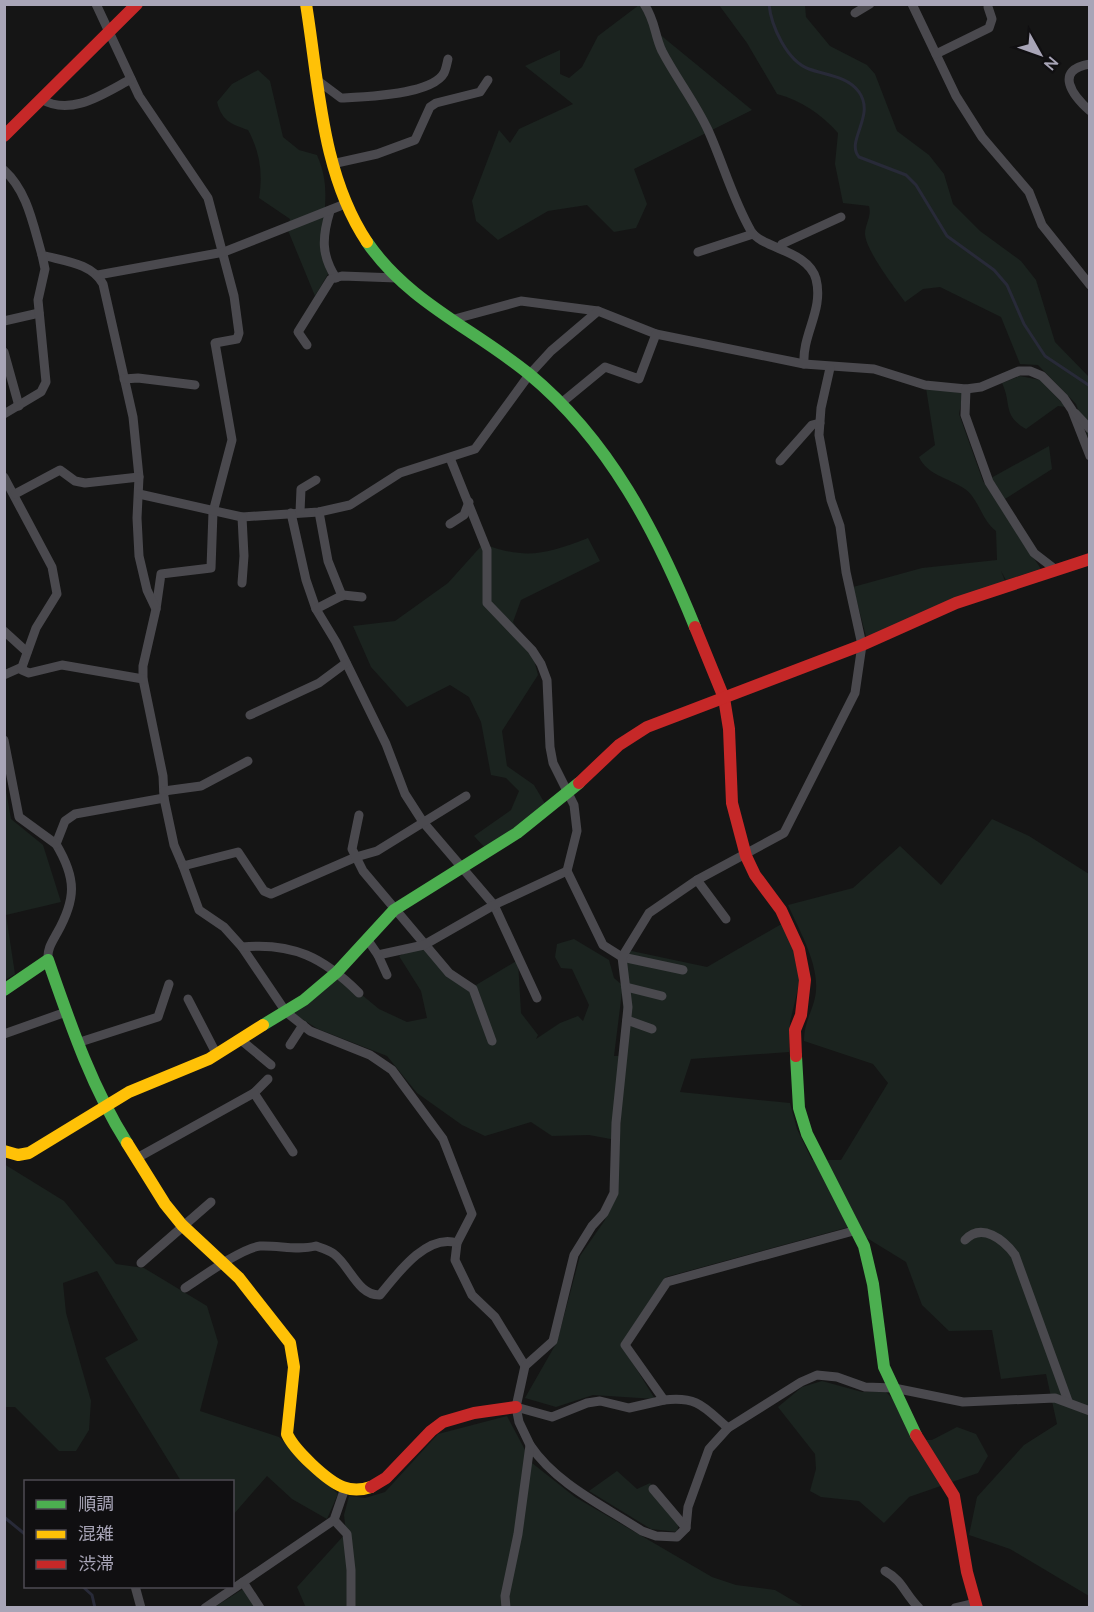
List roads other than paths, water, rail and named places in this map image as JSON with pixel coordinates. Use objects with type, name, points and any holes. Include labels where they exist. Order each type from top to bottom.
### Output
[{"type":"street","points":[[96,4],[130,79],[208,198],[224,252],[234,296],[239,333],[237,339],[215,343],[232,440],[213,512],[211,568],[160,574],[156,609],[143,666],[143,679],[174,845],[199,910],[224,927],[242,946],[286,1012],[309,1031],[370,1055],[392,1070],[419,1104],[448,1150],[472,1214],[457,1243],[455,1260],[472,1295],[495,1317],[525,1366]]},
{"type":"street","points":[[4,136],[137,4]]},
{"type":"street","points":[[306,4],[332,164],[345,204],[359,231],[397,278],[451,320],[529,375],[560,404],[600,452],[649,524],[724,698],[729,729],[732,803],[746,856],[755,875],[781,910],[799,949],[805,980],[801,1015],[795,1030],[799,1108],[807,1134],[864,1246],[873,1284],[884,1367],[912,1428],[954,1496],[967,1572],[977,1605],[955,1608]]},
{"type":"street","points":[[644,4],[654,19],[664,54],[697,108],[753,234],[794,255],[811,269],[816,278],[819,303],[806,342],[804,364]]},
{"type":"street","points":[[855,14],[870,4]]},
{"type":"street","points":[[912,4],[956,96],[982,137],[1029,192],[1042,225],[1089,285]]},
{"type":"street","points":[[936,54],[989,28],[992,19],[988,8]]},
{"type":"street","points":[[317,80],[340,98],[383,95],[422,87],[434,82],[443,74],[448,59]]},
{"type":"street","points":[[1089,64],[1079,66],[1071,73],[1069,82],[1074,97],[1089,111]]},
{"type":"street","points":[[41,99],[52,106],[73,106],[130,79]]},
{"type":"street","points":[[332,164],[377,154],[415,141],[430,107],[436,103],[480,92],[488,80]]},
{"type":"street","points":[[4,170],[16,182],[26,200],[45,269],[38,300],[46,382],[41,392],[4,414]]},
{"type":"street","points":[[98,274],[224,252],[345,204]]},
{"type":"street","points":[[330,211],[324,230],[323,252],[336,278]]},
{"type":"street","points":[[780,248],[782,244],[841,217]]},
{"type":"street","points":[[698,252],[753,234]]},
{"type":"street","points":[[42,255],[86,267],[98,274],[103,284],[133,417],[139,477],[137,518],[139,556],[147,590],[156,609]]},
{"type":"street","points":[[307,345],[298,332],[331,279],[397,278]]},
{"type":"street","points":[[451,320],[521,301],[598,311],[656,334],[804,364],[831,368],[874,369],[925,385],[966,389],[981,387],[1019,371],[1030,371],[1042,376],[1058,390],[1089,429]]},
{"type":"street","points":[[139,494],[242,517],[318,512],[350,505],[400,473],[475,449],[529,375],[551,351],[598,311]]},
{"type":"street","points":[[4,321],[39,313]]},
{"type":"street","points":[[560,404],[605,367],[639,379],[656,334]]},
{"type":"street","points":[[4,352],[19,406]]},
{"type":"street","points":[[831,368],[820,423],[824,463],[840,526],[846,572],[862,645],[855,693],[784,833],[746,856],[697,880],[650,913],[622,957],[627,1020],[616,1123],[614,1193],[604,1213],[592,1226],[574,1255],[553,1341],[525,1366],[516,1407],[519,1422],[530,1445],[545,1465],[564,1480],[642,1531],[656,1536],[677,1537],[686,1528],[688,1507],[708,1449],[728,1428],[801,1382],[817,1375],[837,1377],[865,1387],[894,1388],[963,1402],[1030,1398],[1068,1401],[1089,1411]]},
{"type":"street","points":[[124,379],[138,378],[195,385]]},
{"type":"street","points":[[966,389],[965,415],[989,482],[1034,553],[1056,570]]},
{"type":"street","points":[[1072,410],[1089,456]]},
{"type":"street","points":[[780,461],[812,425],[820,423]]},
{"type":"street","points":[[450,458],[487,550],[487,603],[542,664],[547,680],[550,747],[553,763],[574,806],[577,831],[567,871],[603,945],[622,957],[683,970]]},
{"type":"street","points":[[15,495],[60,471],[75,481],[85,483],[139,477]]},
{"type":"street","points":[[4,477],[52,567],[57,594],[36,628],[22,667],[4,675]]},
{"type":"street","points":[[316,480],[301,489],[295,513],[306,580],[316,609],[386,744],[405,794],[423,822],[494,905],[537,998]]},
{"type":"street","points":[[450,524],[464,515],[469,502]]},
{"type":"street","points":[[318,512],[328,561],[342,596]]},
{"type":"street","points":[[242,517],[244,556],[242,583]]},
{"type":"street","points":[[4,1151],[18,1155],[29,1153],[139,1088],[217,1055],[286,1012],[318,990],[394,910],[464,868],[517,832],[569,792],[633,736],[666,719],[862,645],[956,603],[1089,560]]},
{"type":"street","points":[[316,609],[342,596],[362,597]]},
{"type":"street","points":[[4,632],[27,652]]},
{"type":"street","points":[[250,715],[319,683],[346,663]]},
{"type":"street","points":[[22,667],[22,670],[29,673],[62,665],[143,679]]},
{"type":"street","points":[[4,740],[19,816],[56,844],[71,882],[73,895],[70,911],[47,951],[48,960],[77,1043],[105,1108],[165,1204],[182,1225],[254,1294],[290,1343],[294,1373],[286,1426],[290,1441],[336,1484],[359,1491],[385,1481],[437,1426],[476,1414],[516,1407],[552,1417],[587,1403],[600,1401],[629,1408],[681,1398],[696,1400],[728,1428]]},
{"type":"street","points":[[56,844],[65,821],[75,814],[201,786],[248,761]]},
{"type":"street","points":[[183,866],[238,852],[264,891],[271,894],[356,857],[385,847],[466,796]]},
{"type":"street","points":[[359,815],[352,849],[363,871],[449,973],[473,989],[492,1041]]},
{"type":"street","points":[[378,955],[424,945],[494,905],[567,871]]},
{"type":"street","points":[[697,880],[726,919]]},
{"type":"street","points":[[367,939],[378,955],[387,975]]},
{"type":"street","points":[[242,946],[286,947],[320,961],[337,972],[359,993]]},
{"type":"street","points":[[4,990],[48,960]]},
{"type":"street","points":[[77,1043],[158,1017],[169,984]]},
{"type":"street","points":[[626,987],[662,996]]},
{"type":"street","points":[[188,999],[217,1055]]},
{"type":"street","points":[[4,1034],[66,1012]]},
{"type":"street","points":[[627,1020],[652,1029]]},
{"type":"street","points":[[290,1045],[303,1025]]},
{"type":"street","points":[[241,1040],[271,1065]]},
{"type":"street","points":[[137,1158],[254,1093],[268,1078]]},
{"type":"street","points":[[254,1093],[293,1152]]},
{"type":"street","points":[[141,1263],[211,1202]]},
{"type":"street","points":[[664,1400],[625,1345],[667,1282],[857,1230]]},
{"type":"street","points":[[965,1240],[978,1234],[993,1235],[1005,1242],[1015,1255],[1068,1401]]},
{"type":"street","points":[[185,1288],[224,1263],[258,1246],[306,1249],[316,1246],[338,1258],[364,1290],[372,1295],[380,1295],[406,1263],[439,1241],[457,1243]]},
{"type":"street","points":[[506,1608],[505,1596],[518,1534],[530,1445]]},
{"type":"street","points":[[234,1587],[334,1520],[345,1488]]},
{"type":"street","points":[[653,1489],[686,1528]]},
{"type":"street","points":[[334,1520],[347,1534],[351,1570],[351,1608]]},
{"type":"street","points":[[885,1571],[899,1579],[907,1596],[919,1608]]},
{"type":"street","points":[[243,1581],[260,1608]]},
{"type":"street","points":[[135,1588],[141,1608]]},
{"type":"street","points":[[205,1608],[233,1588]]},
{"type":"waterway","points":[[769,4],[777,32],[794,59],[809,69],[849,82],[859,92],[864,110],[855,143],[859,157],[906,175],[916,185],[947,236],[994,270],[1007,285],[1024,324],[1045,356],[1090,386]]},
{"type":"waterway","points":[[4,1517],[24,1533]]},
{"type":"waterway","points":[[84,1588],[92,1595],[95,1608]]}]
